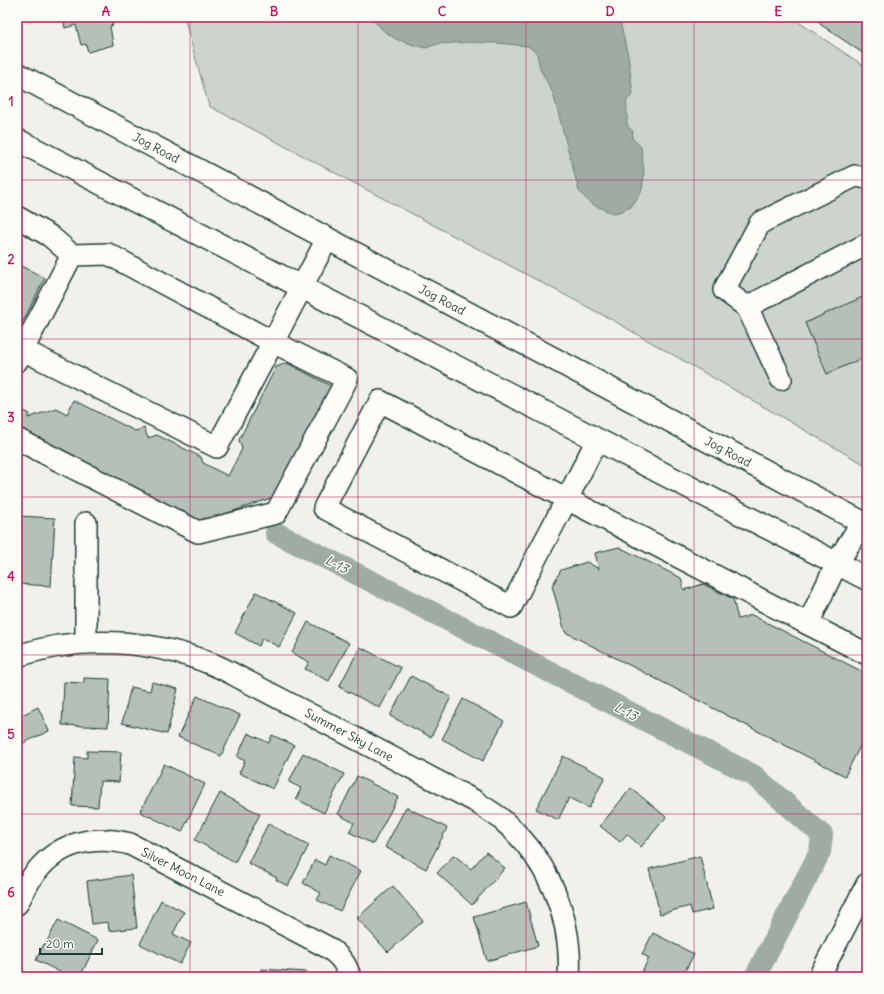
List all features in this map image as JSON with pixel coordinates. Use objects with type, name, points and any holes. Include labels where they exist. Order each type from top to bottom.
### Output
[{"type":"main road","name":"Jog Road","points":[[17,74],[327,239],[865,520]]},
{"type":"main road","points":[[17,140],[867,579]]},
{"type":"main road","points":[[836,563],[865,520]]},
{"type":"street","points":[[781,379],[746,308],[724,290],[760,223],[855,176],[867,178]]},
{"type":"street","points":[[17,217],[50,236],[72,255],[108,254],[273,342],[348,379],[276,513],[198,532],[17,439]]},
{"type":"street","points":[[72,255],[19,355],[217,447],[327,239]]},
{"type":"street","points":[[746,308],[867,244]]},
{"type":"street","points":[[597,440],[567,499],[511,607],[324,508],[380,401],[567,499],[867,654]]},
{"type":"street","points":[[86,523],[86,643]]},
{"type":"street","points":[[808,624],[836,563]]},
{"type":"street","name":"Summer Sky Lane","points":[[17,656],[34,650],[62,645],[107,642],[143,645],[178,652],[213,664],[475,801],[500,818],[521,838],[547,875],[559,903],[567,932],[570,962],[569,977]]},
{"type":"street","name":"Silver Moon Lane","points":[[17,904],[35,873],[57,852],[85,841],[100,839],[130,844],[327,947],[340,956],[348,969],[350,977]]},
{"type":"street","points":[[819,977],[867,884]]},
{"type":"shaded area","points":[[184,17],[791,17],[867,68],[867,466],[614,321],[209,106]]},
{"type":"shaded area","points":[[370,17],[619,17],[628,55],[633,95],[627,102],[627,123],[628,127],[633,131],[632,138],[641,147],[644,173],[642,190],[637,199],[631,207],[612,213],[590,203],[579,191],[553,93],[540,69],[537,53],[528,46],[470,42],[437,44],[426,48],[396,39],[384,31]]},
{"type":"building","points":[[71,17],[111,17],[113,25],[110,26],[113,45],[88,52],[86,44],[81,45],[76,25],[65,28],[64,23],[72,21]]},
{"type":"building","points":[[812,17],[867,17],[867,56],[820,24],[822,21],[821,20],[819,22]]},
{"type":"building","points":[[17,264],[45,278],[17,333]]},
{"type":"building","points":[[867,295],[867,356],[827,374],[805,323]]},
{"type":"building","points":[[287,363],[331,386],[274,497],[202,522],[17,429],[18,408],[30,414],[28,418],[56,408],[67,414],[74,400],[135,431],[144,428],[148,438],[157,435],[201,457],[203,463],[228,476],[242,449],[239,440],[276,367]]},
{"type":"building","points":[[18,516],[55,518],[51,586],[17,584]]},
{"type":"building","points":[[619,547],[681,578],[684,590],[703,584],[733,599],[738,619],[752,615],[867,674],[867,732],[845,776],[565,632],[552,586],[561,570],[587,562],[599,569],[595,553]]},
{"type":"building","points":[[256,592],[297,613],[279,647],[262,638],[259,646],[235,633]]},
{"type":"building","points":[[308,622],[349,643],[329,681],[305,669],[309,662],[292,653]]},
{"type":"building","points":[[360,647],[401,668],[380,708],[339,687]]},
{"type":"building","points":[[411,676],[451,697],[431,737],[390,716]]},
{"type":"building","points":[[84,678],[110,679],[108,727],[62,725],[64,682],[84,683]]},
{"type":"building","points":[[152,682],[178,689],[167,734],[122,723],[131,687],[150,691]]},
{"type":"building","points":[[197,696],[240,715],[221,756],[178,737]]},
{"type":"building","points":[[463,699],[504,721],[483,761],[442,739]]},
{"type":"building","points":[[38,707],[49,731],[17,746],[17,710],[20,716]]},
{"type":"building","points":[[248,733],[269,743],[272,735],[294,745],[273,789],[239,773],[245,761],[237,757]]},
{"type":"building","points":[[87,751],[121,752],[119,782],[100,781],[98,807],[72,806],[75,757],[87,758]]},
{"type":"building","points":[[303,753],[344,774],[324,813],[296,799],[301,788],[289,782]]},
{"type":"building","points":[[563,756],[605,777],[589,808],[569,798],[558,820],[536,809]]},
{"type":"building","points":[[164,764],[205,784],[182,832],[140,812]]},
{"type":"building","points":[[357,776],[398,797],[373,844],[349,832],[354,823],[338,814]]},
{"type":"building","points":[[631,788],[666,817],[641,847],[627,834],[620,842],[600,826]]},
{"type":"building","points":[[220,793],[260,814],[235,862],[195,840]]},
{"type":"building","points":[[406,807],[447,828],[426,869],[385,847]]},
{"type":"building","points":[[268,824],[309,845],[288,886],[276,880],[277,878],[248,863]]},
{"type":"building","points":[[486,852],[505,868],[472,905],[437,873],[454,855],[471,869]]},
{"type":"building","points":[[329,855],[361,871],[340,911],[317,900],[321,893],[303,883],[315,860],[325,865]]},
{"type":"building","points":[[700,856],[713,909],[692,914],[690,906],[660,914],[649,869]]},
{"type":"building","points":[[131,875],[137,928],[109,931],[108,922],[92,924],[87,881]]},
{"type":"building","points":[[393,886],[423,921],[388,952],[357,918]]},
{"type":"building","points":[[161,900],[184,912],[173,934],[191,943],[180,964],[140,944]]},
{"type":"building","points":[[526,902],[538,946],[487,961],[474,917]]},
{"type":"building","points":[[58,920],[98,940],[80,977],[70,977],[36,960]]},
{"type":"building","points":[[653,933],[694,954],[682,977],[639,977],[649,958],[642,954]]},
{"type":"building","points":[[262,969],[306,972],[306,977],[261,977]]},
{"type":"building","points":[[490,971],[504,977],[488,977]]},
{"type":"building","points":[[386,972],[435,973],[435,977],[386,977]]},
{"type":"waterway","name":"L-13","points":[[276,533],[753,775],[822,835],[820,852],[755,977]]}]
